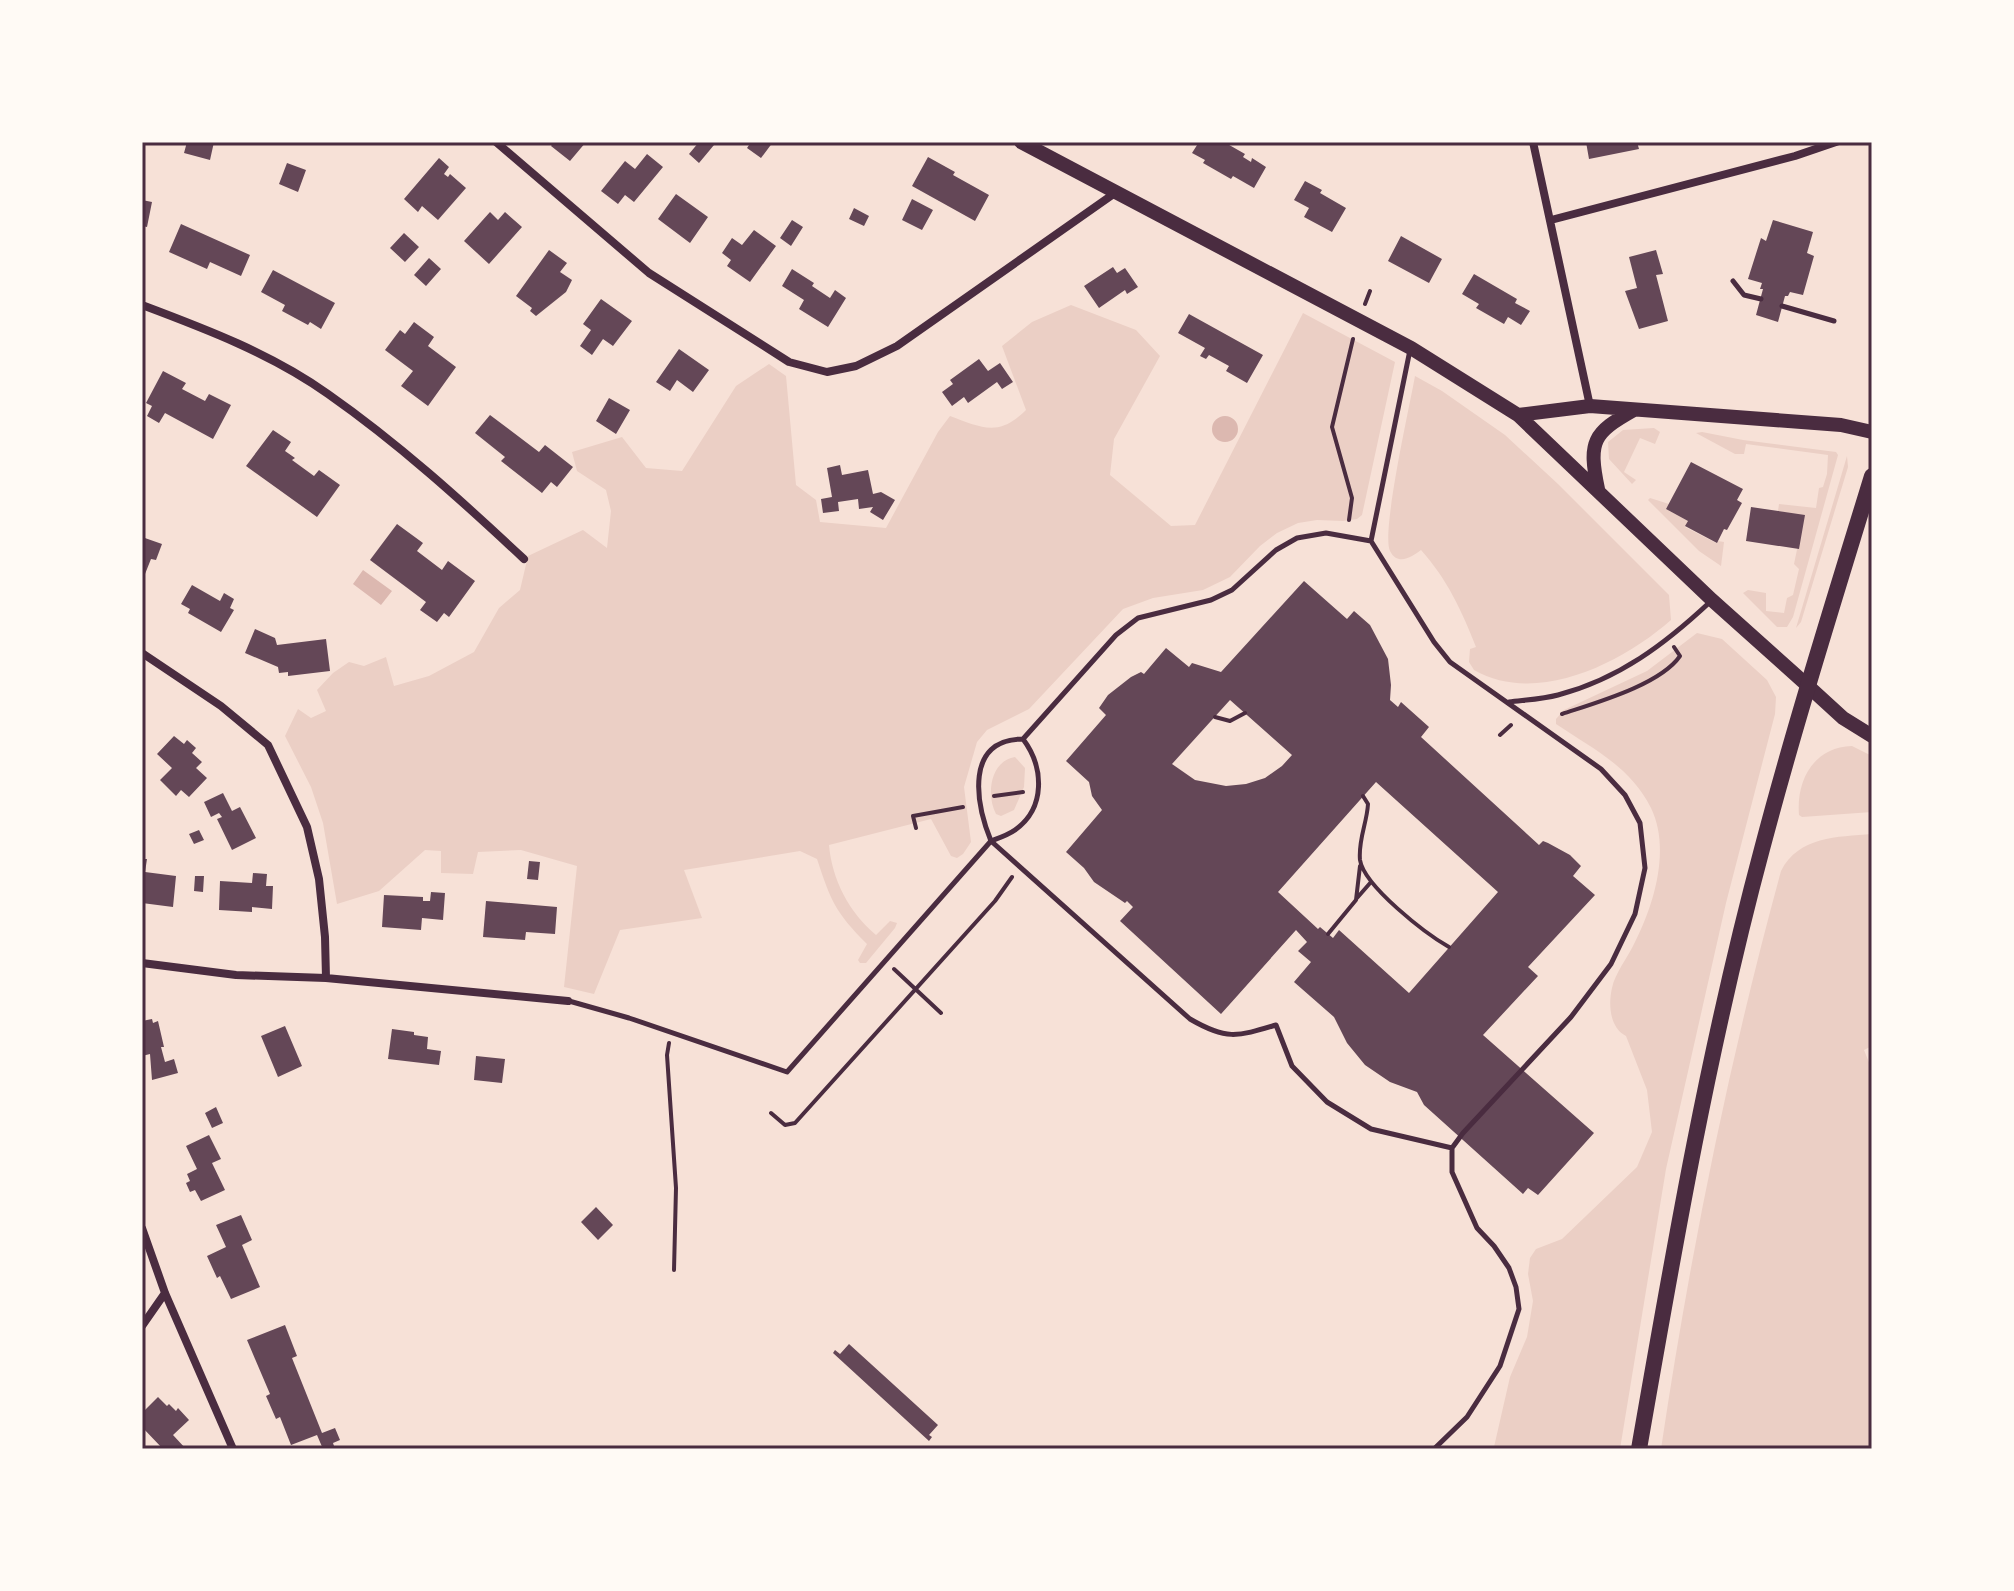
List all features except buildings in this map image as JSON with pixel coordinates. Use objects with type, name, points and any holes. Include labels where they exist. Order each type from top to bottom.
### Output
[{"type":"main road","points":[[1021,142],[1411,348],[1518,415],[1712,600],[1843,718],[1872,736]]},
{"type":"main road","points":[[1518,415],[1590,406],[1841,425],[1872,432]]},
{"type":"main road","points":[[1598,490],[1594,467],[1601,430],[1636,409]]},
{"type":"main road","points":[[1639,1449],[1708,1077],[1762,846],[1872,476]]},
{"type":"street","points":[[496,142],[649,273],[789,362],[827,372],[856,366],[897,346],[1115,193]]},
{"type":"street","points":[[1533,142],[1590,406]]},
{"type":"street","points":[[1551,220],[1795,156],[1836,142]]},
{"type":"street","points":[[142,305],[258,353],[327,393],[449,489],[524,559]]},
{"type":"street","points":[[142,653],[221,706],[268,745],[307,827],[319,879],[326,978]]},
{"type":"street","points":[[142,963],[236,975],[326,978],[568,1001]]},
{"type":"street","points":[[142,1228],[165,1293],[233,1449]]},
{"type":"street","points":[[142,1326],[165,1293]]},
{"type":"lane","points":[[1733,281],[1744,295],[1761,299]]},
{"type":"lane","points":[[1782,306],[1834,321]]},
{"type":"lane","points":[[1411,348],[1371,541],[1434,642],[1450,662],[1601,769],[1625,795],[1640,823],[1645,868],[1635,914],[1611,964],[1571,1017],[1452,1148],[1452,1172],[1477,1228],[1509,1268],[1519,1309],[1500,1366],[1467,1417],[1434,1449]]},
{"type":"lane","points":[[1371,541],[1326,533],[1297,538],[1276,550],[1232,590],[1199,604],[1138,618],[1116,635],[1023,739],[996,744],[980,772],[979,799],[982,819],[991,841],[1190,1019],[1216,1034],[1246,1034],[1276,1025],[1292,1066],[1327,1102],[1371,1129],[1452,1148]]},
{"type":"lane","points":[[1508,702],[1558,695],[1631,666],[1667,640],[1712,600]]},
{"type":"lane","points":[[568,1001],[787,1072],[991,841],[1014,830],[1028,817],[1038,796],[1039,778],[1036,762],[1023,739]]},
{"type":"path","points":[[1349,520],[1352,498],[1332,427],[1349,349],[1370,291]]},
{"type":"path","points":[[1562,714],[1611,699],[1662,672],[1680,656],[1667,640]]},
{"type":"path","points":[[1215,717],[1230,721],[1245,713]]},
{"type":"path","points":[[1500,735],[1511,725]]},
{"type":"path","points":[[991,796],[1023,792]]},
{"type":"path","points":[[1356,900],[1360,845],[1368,804],[1363,796]]},
{"type":"path","points":[[916,828],[913,816],[963,807]]},
{"type":"path","points":[[1360,864],[1371,882],[1433,938],[1449,947]]},
{"type":"path","points":[[771,1113],[785,1125],[795,1123],[995,901],[1012,877]]},
{"type":"path","points":[[1328,934],[1371,882]]},
{"type":"path","points":[[886,962],[941,1013]]},
{"type":"path","points":[[672,1033],[667,1055],[676,1188],[674,1270]]},
{"type":"shaded area","points":[[1071,305],[1136,330],[1160,356],[1114,439],[1110,475],[1171,526],[1195,525],[1303,313],[1395,362],[1362,515],[1343,521],[1298,523],[1260,546],[1230,577],[1203,590],[1153,598],[1123,609],[1029,709],[987,730],[977,742],[964,787],[971,842],[957,858],[951,856],[931,819],[829,845],[838,883],[850,906],[866,926],[876,935],[890,921],[897,923],[866,963],[858,960],[867,944],[835,905],[817,859],[800,851],[684,870],[702,918],[620,930],[594,994],[564,987],[577,866],[521,850],[478,852],[473,874],[441,873],[441,851],[425,850],[379,891],[337,904],[323,823],[311,787],[285,736],[298,709],[311,718],[326,711],[317,690],[349,662],[364,666],[386,657],[394,686],[429,676],[474,652],[499,608],[520,590],[528,556],[583,530],[607,548],[611,511],[606,490],[577,471],[572,452],[622,437],[646,468],[682,471],[736,386],[769,364],[786,376],[796,485],[816,500],[820,522],[886,528],[938,432],[950,416],[990,428],[1007,424],[1026,410],[1002,346],[1032,322]]},
{"type":"shaded area","points":[[1415,376],[1505,435],[1558,484],[1669,595],[1671,620],[1628,651],[1578,675],[1524,683],[1499,680],[1474,670],[1469,662],[1470,649],[1476,647],[1439,572],[1421,550],[1401,559],[1390,551],[1389,520]]},
{"type":"shaded area","points":[[1225,416],[1235,419],[1238,429],[1235,439],[1225,442],[1215,439],[1212,429],[1215,419]]},
{"type":"shaded area","points":[[1654,428],[1660,432],[1655,444],[1640,438],[1624,472],[1636,480],[1632,484],[1609,459],[1608,442],[1623,430]]},
{"type":"shaded area","points":[[1696,433],[1836,452],[1838,455],[1793,617],[1787,627],[1777,627],[1743,593],[1748,590],[1766,593],[1766,611],[1784,613],[1787,598],[1793,595],[1799,569],[1794,564],[1804,516],[1778,511],[1779,504],[1816,508],[1819,488],[1823,487],[1827,474],[1828,455],[1746,444],[1744,454],[1735,454]]},
{"type":"shaded area","points":[[1847,456],[1848,467],[1801,622],[1796,628]]},
{"type":"shaded area","points":[[1648,500],[1669,504],[1666,509],[1688,521],[1685,527],[1716,543],[1724,542],[1721,566],[1699,551]]},
{"type":"shaded area","points":[[363,570],[392,591],[381,605],[353,584]]},
{"type":"shaded area","points":[[1697,633],[1722,639],[1767,680],[1776,697],[1775,714],[1726,903],[1666,1169],[1620,1449],[1491,1449],[1510,1377],[1527,1337],[1533,1301],[1528,1274],[1530,1258],[1536,1249],[1562,1239],[1637,1167],[1652,1132],[1647,1090],[1626,1036],[1613,1022],[1610,1002],[1616,977],[1641,929],[1658,877],[1660,841],[1657,824],[1651,808],[1632,781],[1610,760],[1556,724],[1556,719],[1564,710],[1647,671]]},
{"type":"shaded area","points":[[1852,746],[1872,756],[1872,812],[1799,815],[1801,790],[1810,768],[1827,752]]},
{"type":"shaded area","points":[[1015,757],[1025,768],[1024,787],[1014,810],[1001,816],[996,814],[991,798],[992,780],[1000,765]]},
{"type":"shaded area","points":[[1872,834],[1872,1046],[1864,1050],[1872,1070],[1872,1448],[1661,1449],[1712,1158],[1744,1014],[1781,871],[1798,851],[1820,840]]}]
